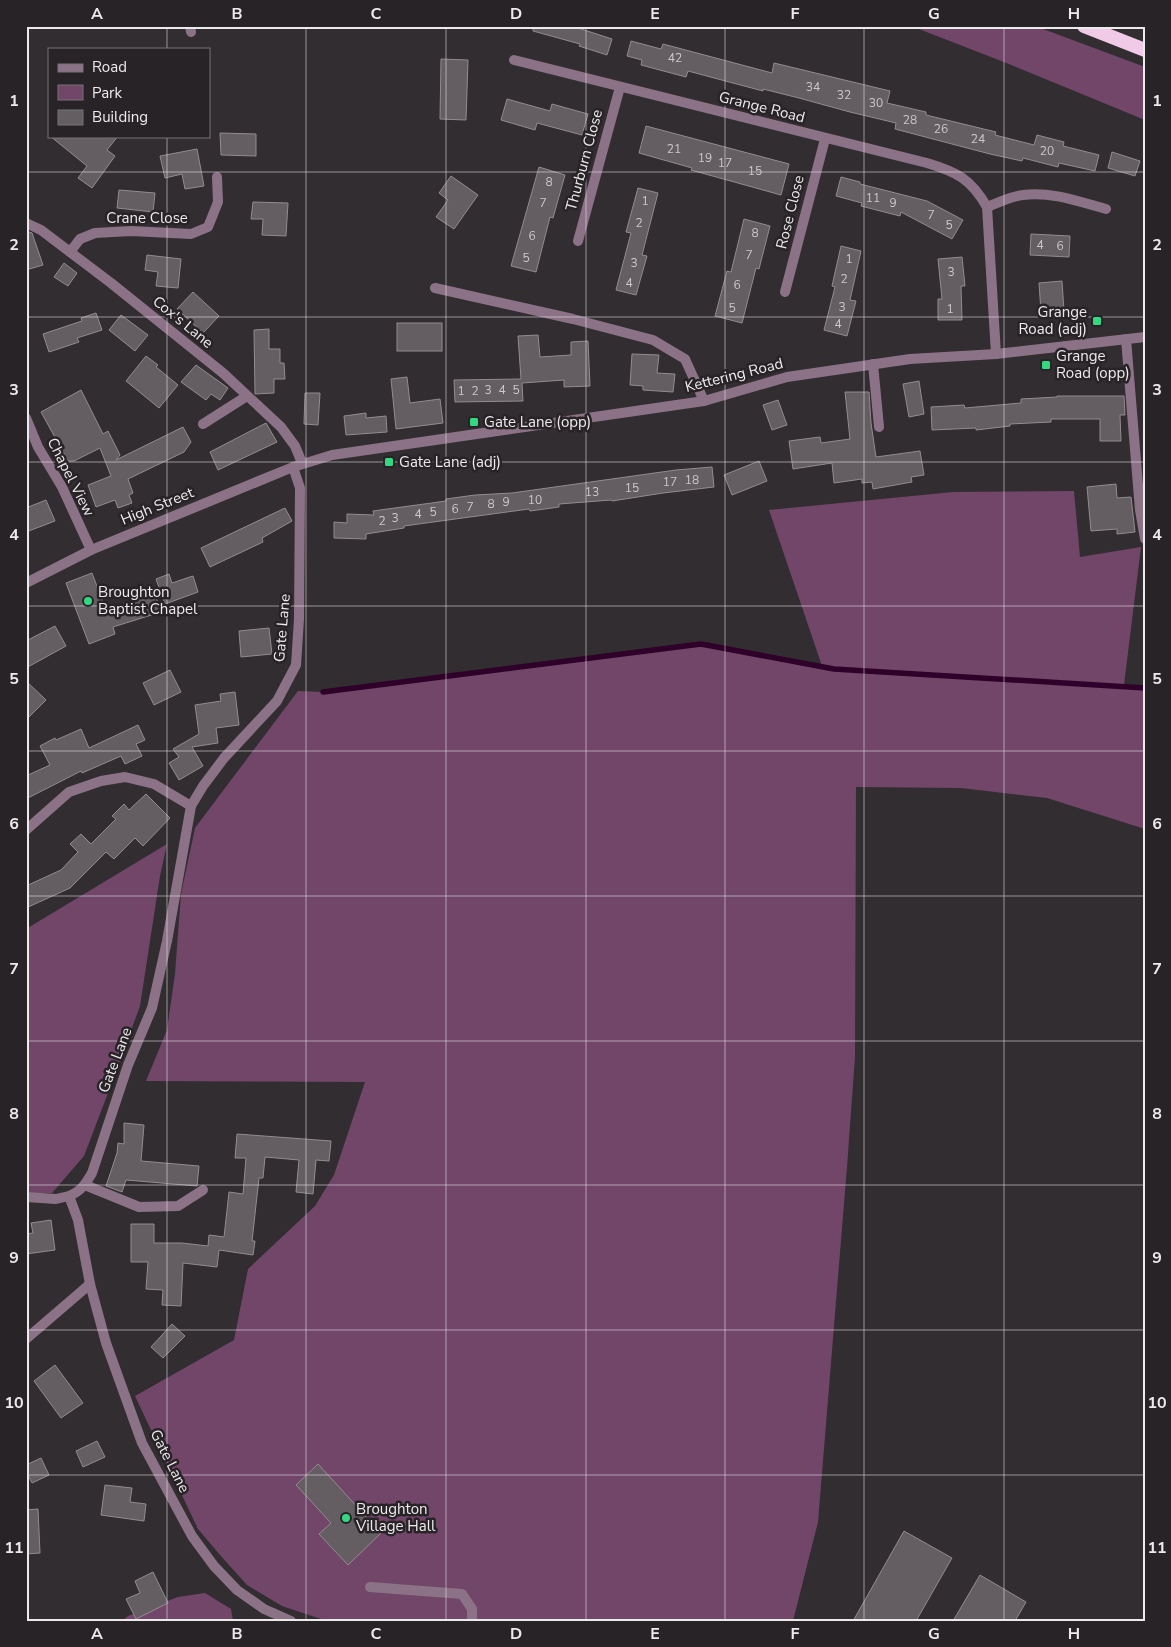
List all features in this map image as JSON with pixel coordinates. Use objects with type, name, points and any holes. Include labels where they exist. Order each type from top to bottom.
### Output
[{"type":"highway","points":[[1084,26],[1145,50]]},
{"type":"street","name":"Grange Road","points":[[514,60],[824,139],[927,163],[957,173],[978,192],[987,207]]},
{"type":"street","name":"Thurburn Close","points":[[578,241],[620,87]]},
{"type":"street","name":"Rose Close","points":[[785,292],[824,139]]},
{"type":"street","name":"Crane Close","points":[[70,252],[80,239],[95,233],[131,231],[191,234],[208,227],[218,202],[217,177]]},
{"type":"street","points":[[996,354],[987,207],[1022,195],[1038,193],[1054,195],[1106,210]]},
{"type":"street","name":"Cox's Lane","points":[[26,223],[41,230],[70,252],[223,373],[280,427],[295,446],[298,465]]},
{"type":"street","points":[[435,288],[573,319],[653,340],[685,359],[704,400]]},
{"type":"street","name":"Kettering Road","points":[[298,465],[332,455],[704,400],[787,377],[910,359],[996,354],[1145,337]]},
{"type":"street","points":[[1126,339],[1140,510],[1145,539]]},
{"type":"street","points":[[874,364],[879,427]]},
{"type":"street","points":[[203,424],[247,396]]},
{"type":"street","name":"Chapel View","points":[[26,418],[38,447],[62,487],[91,550]]},
{"type":"street","name":"High Street","points":[[26,582],[91,550],[298,465]]},
{"type":"street","name":"Gate Lane","points":[[85,1185],[94,1167],[128,1064],[152,1008],[167,941],[190,806],[224,758],[277,701],[296,665],[300,611],[300,488],[298,465]]},
{"type":"street","points":[[26,830],[69,792],[101,781],[125,777],[154,784],[190,806]]},
{"type":"street","points":[[26,1197],[56,1199],[79,1192],[85,1185],[139,1206],[178,1206],[203,1190]]},
{"type":"street","name":"Gate Lane","points":[[69,1196],[78,1220],[90,1284],[106,1343],[142,1443],[192,1536],[214,1566],[237,1590],[264,1609],[291,1621]]},
{"type":"street","points":[[26,1339],[90,1284]]},
{"type":"street","points":[[370,1587],[462,1594],[472,1609],[472,1621]]},
{"type":"green space","points":[[911,26],[1035,26],[1145,67],[1145,120],[1009,64]]},
{"type":"green space","points":[[1074,491],[1080,557],[1141,547],[1124,685],[1145,688],[1145,829],[1047,798],[961,788],[856,787],[855,1057],[847,1167],[818,1522],[793,1621],[327,1621],[282,1606],[247,1585],[198,1529],[135,1396],[234,1340],[248,1269],[315,1206],[334,1175],[365,1082],[146,1081],[167,1030],[175,974],[181,894],[195,828],[298,691],[323,692],[701,644],[822,666],[769,510],[953,492]]},
{"type":"green space","points":[[167,844],[160,876],[140,1006],[84,1156],[52,1193],[26,1193],[26,929]]},
{"type":"green space","points":[[205,1593],[231,1609],[233,1621],[122,1621],[128,1616],[178,1597]]},
{"type":"building","points":[[533,26],[572,26],[612,39],[607,55],[579,46],[580,44],[533,31]]},
{"type":"building","points":[[631,41],[661,49],[663,44],[772,73],[774,63],[890,91],[887,103],[926,112],[926,115],[996,132],[995,135],[1034,145],[1037,135],[1064,142],[1063,146],[1099,155],[1095,171],[1059,163],[1058,167],[1023,158],[1022,161],[990,154],[895,129],[896,123],[799,98],[763,89],[763,91],[688,71],[686,77],[641,65],[642,60],[627,56]]},
{"type":"building","points":[[441,59],[468,60],[466,120],[440,119]]},
{"type":"building","points":[[507,99],[550,111],[552,104],[588,114],[582,135],[537,123],[535,130],[501,120]]},
{"type":"building","points":[[646,126],[789,164],[781,195],[691,170],[692,168],[639,153]]},
{"type":"building","points":[[220,133],[256,134],[256,156],[221,155]]},
{"type":"building","points":[[52,138],[116,138],[107,150],[115,156],[92,188],[78,178],[87,166]]},
{"type":"building","points":[[197,149],[204,186],[185,189],[182,174],[165,178],[160,156]]},
{"type":"building","points":[[1112,152],[1140,161],[1135,176],[1108,168]]},
{"type":"building","points":[[539,167],[565,175],[553,218],[550,217],[536,272],[511,266]]},
{"type":"building","points":[[451,176],[478,195],[454,229],[436,217],[448,200],[439,193]]},
{"type":"building","points":[[841,177],[860,182],[860,184],[927,201],[963,220],[952,239],[901,212],[900,216],[861,206],[862,203],[836,196]]},
{"type":"building","points":[[638,188],[658,193],[642,255],[647,256],[636,295],[616,290],[631,233],[626,232]]},
{"type":"building","points":[[119,190],[155,193],[153,212],[117,208]]},
{"type":"building","points":[[253,202],[288,203],[286,236],[262,235],[263,219],[251,219]]},
{"type":"building","points":[[744,219],[770,226],[759,269],[756,268],[742,323],[715,316],[727,271],[731,272]]},
{"type":"building","points":[[26,231],[32,233],[43,265],[26,270]]},
{"type":"building","points":[[1031,234],[1070,236],[1069,257],[1030,255]]},
{"type":"building","points":[[841,246],[861,251],[850,300],[856,301],[847,336],[824,330],[835,287],[832,286]]},
{"type":"building","points":[[147,255],[181,259],[178,288],[156,286],[158,272],[145,270]]},
{"type":"building","points":[[962,257],[965,286],[961,286],[962,320],[938,320],[938,299],[942,299],[938,259]]},
{"type":"building","points":[[64,263],[77,273],[68,286],[54,277]]},
{"type":"building","points":[[1062,281],[1064,311],[1041,312],[1039,283]]},
{"type":"building","points":[[193,292],[219,316],[203,333],[177,309]]},
{"type":"building","points":[[96,313],[102,330],[77,338],[79,342],[49,352],[43,334],[82,321],[81,318]]},
{"type":"building","points":[[121,315],[148,335],[135,351],[109,330]]},
{"type":"building","points":[[397,323],[442,323],[442,351],[397,351]]},
{"type":"building","points":[[269,329],[269,349],[280,349],[280,363],[284,363],[285,379],[274,379],[274,393],[255,394],[254,330]]},
{"type":"building","points":[[538,335],[540,357],[571,355],[571,342],[588,341],[590,386],[564,387],[564,380],[522,383],[523,401],[455,402],[454,380],[521,379],[518,336]]},
{"type":"building","points":[[632,354],[659,355],[657,373],[675,374],[673,392],[643,390],[643,386],[630,385]]},
{"type":"building","points":[[146,356],[178,385],[159,408],[126,381]]},
{"type":"building","points":[[196,365],[228,388],[220,400],[211,394],[206,400],[181,382]]},
{"type":"building","points":[[407,377],[410,403],[440,399],[443,423],[396,429],[391,379]]},
{"type":"building","points":[[919,381],[924,414],[909,417],[903,384]]},
{"type":"building","points":[[81,390],[103,434],[108,431],[120,455],[116,460],[183,427],[191,442],[184,452],[128,479],[133,493],[129,495],[132,503],[118,508],[115,500],[96,507],[88,485],[111,476],[100,448],[74,461],[68,461],[41,412]]},
{"type":"building","points":[[845,392],[869,392],[876,457],[920,451],[924,475],[911,477],[912,482],[873,489],[872,482],[862,483],[862,479],[834,483],[832,463],[793,469],[789,441],[820,437],[821,443],[850,439]]},
{"type":"building","points":[[305,393],[320,393],[318,425],[304,424]]},
{"type":"building","points":[[1057,396],[1124,396],[1125,415],[1120,415],[1121,441],[1100,441],[1100,419],[1051,419],[1051,422],[1010,424],[1010,426],[976,430],[976,428],[932,430],[931,407],[964,405],[965,408],[1021,403],[1021,399]]},
{"type":"building","points":[[778,400],[787,425],[772,430],[763,405]]},
{"type":"building","points":[[366,413],[366,418],[386,416],[387,432],[346,435],[344,416]]},
{"type":"building","points":[[266,423],[277,442],[218,470],[210,452]]},
{"type":"building","points":[[759,461],[767,481],[732,495],[724,475]]},
{"type":"building","points":[[712,467],[714,487],[612,501],[559,504],[559,507],[530,511],[529,509],[404,526],[404,528],[366,534],[366,539],[334,538],[334,522],[347,523],[347,514],[374,515],[373,511],[446,501],[446,499],[512,493],[676,470]]},
{"type":"building","points":[[1116,484],[1117,498],[1131,497],[1135,532],[1117,534],[1117,529],[1091,531],[1087,487]]},
{"type":"building","points":[[46,500],[55,521],[26,532],[26,508]]},
{"type":"building","points":[[285,508],[292,521],[262,538],[263,542],[210,567],[201,548]]},
{"type":"building","name":"Broughton Baptist Chapel","points":[[92,573],[106,610],[155,594],[161,612],[113,627],[115,634],[89,644],[66,583]]},
{"type":"building","points":[[169,574],[172,583],[193,576],[198,592],[165,604],[156,579]]},
{"type":"building","points":[[55,626],[66,646],[26,668],[26,641]]},
{"type":"building","points":[[269,628],[272,654],[241,657],[239,631]]},
{"type":"building","points":[[170,670],[181,692],[154,705],[143,683]]},
{"type":"building","points":[[26,681],[46,700],[26,720]]},
{"type":"building","points":[[235,692],[239,725],[216,728],[218,743],[192,747],[203,766],[179,780],[169,763],[179,757],[173,749],[199,734],[195,705],[221,701],[220,694]]},
{"type":"building","points":[[138,725],[145,740],[136,744],[142,756],[125,764],[121,756],[82,773],[81,771],[26,799],[26,776],[50,765],[40,746],[55,738],[56,740],[81,729],[89,748]]},
{"type":"building","points":[[146,794],[170,818],[143,846],[135,838],[114,859],[106,852],[70,888],[26,908],[26,886],[61,870],[78,852],[70,844],[81,834],[91,844],[116,819],[112,816],[124,804],[129,810]]},
{"type":"building","points":[[124,1123],[144,1125],[141,1161],[199,1166],[197,1186],[126,1180],[122,1192],[106,1186],[117,1153],[118,1143],[124,1144]]},
{"type":"building","points":[[237,1134],[331,1141],[329,1161],[316,1160],[313,1194],[296,1192],[299,1160],[265,1157],[263,1178],[259,1178],[252,1241],[255,1241],[253,1255],[219,1250],[217,1267],[183,1263],[181,1306],[162,1305],[163,1290],[146,1289],[148,1262],[131,1262],[131,1224],[154,1224],[154,1243],[182,1243],[208,1246],[209,1235],[224,1237],[229,1192],[243,1194],[246,1158],[235,1158]]},
{"type":"building","points":[[51,1220],[55,1250],[26,1254],[26,1234],[33,1233],[31,1223]]},
{"type":"building","points":[[172,1324],[185,1336],[163,1358],[151,1347]]},
{"type":"building","points":[[55,1365],[83,1403],[61,1418],[34,1381]]},
{"type":"building","points":[[97,1441],[105,1457],[83,1467],[76,1451]]},
{"type":"building","points":[[41,1458],[49,1475],[32,1483],[26,1471],[26,1465]]},
{"type":"building","name":"Broughton Village Hall","points":[[318,1464],[381,1533],[348,1565],[319,1534],[331,1523],[296,1485]]},
{"type":"building","points":[[105,1485],[132,1488],[130,1502],[146,1504],[144,1521],[101,1515]]},
{"type":"building","points":[[38,1509],[40,1553],[26,1554],[26,1510]]},
{"type":"building","points":[[904,1531],[952,1558],[916,1621],[853,1621]]},
{"type":"building","points":[[153,1572],[168,1603],[136,1619],[126,1599],[140,1593],[135,1581]]},
{"type":"building","points":[[980,1575],[1026,1602],[1015,1621],[953,1621]]},
{"type":"waterway","points":[[323,692],[701,644],[834,669],[1145,688]]},
{"type":"place","name":"Grange Road (adj)","points":[[1097,321]]},
{"type":"place","name":"Grange Road (opp)","points":[[1046,365]]},
{"type":"place","name":"Gate Lane (opp)","points":[[474,422]]},
{"type":"place","name":"Gate Lane (adj)","points":[[389,462]]},
{"type":"place","name":"Broughton Baptist Chapel","points":[[88,601]]},
{"type":"place","name":"Broughton Village Hall","points":[[346,1518]]}]
